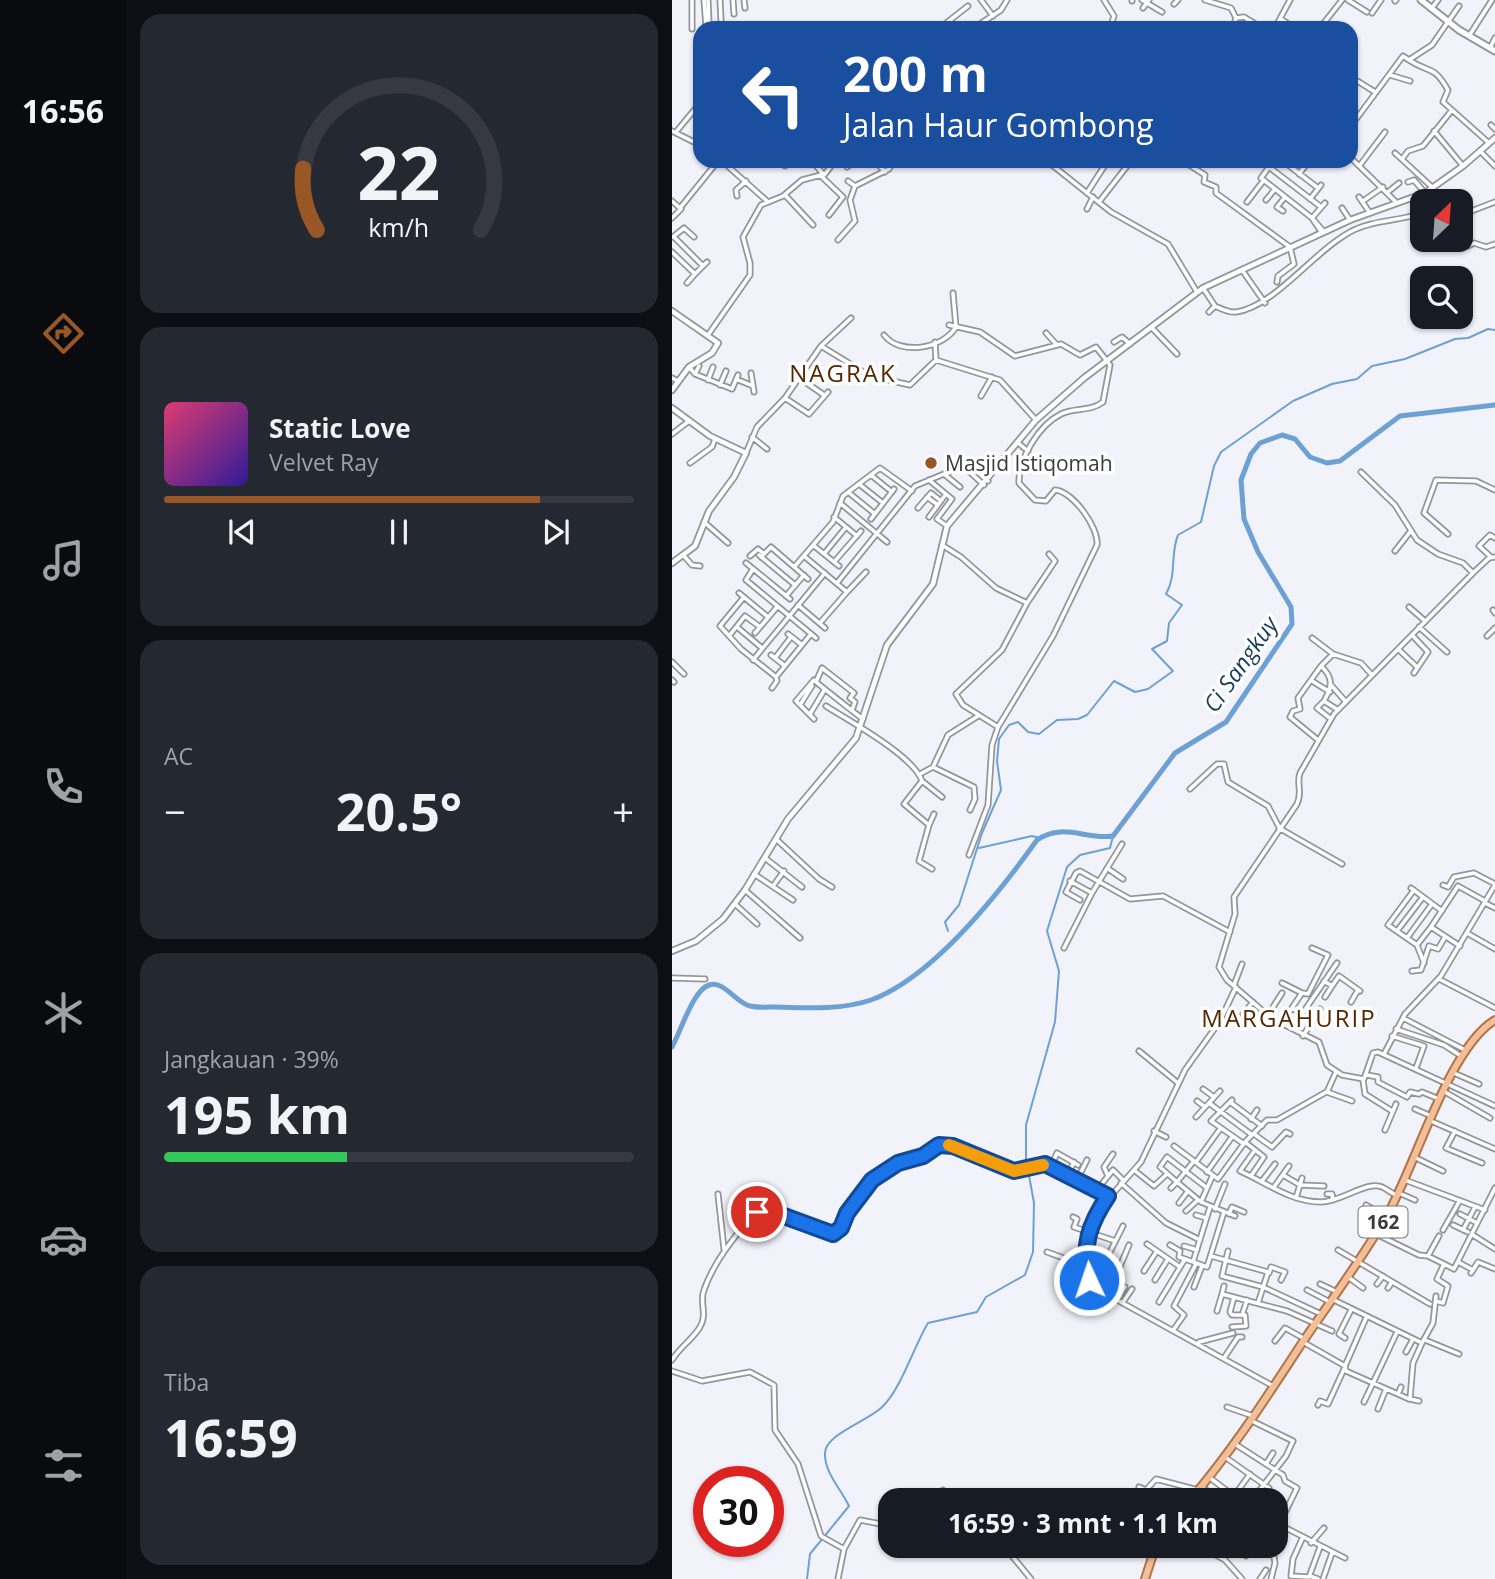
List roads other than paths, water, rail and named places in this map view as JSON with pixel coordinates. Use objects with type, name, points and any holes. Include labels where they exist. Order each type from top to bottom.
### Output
[{"type":"main road","points":[[1421,0],[1448,22],[1492,50]]},
{"type":"main road","name":"162","points":[[1251,1418],[1376,1234],[1399,1195],[1463,1053],[1478,1032],[1495,1020]]},
{"type":"main road","points":[[1200,1488],[1251,1418]]},
{"type":"main road","points":[[1145,1579],[1152,1558]]},
{"type":"street","points":[[692,0],[692,29]]},
{"type":"street","points":[[706,0],[709,21]]},
{"type":"street","points":[[706,0],[706,21]]},
{"type":"street","points":[[720,0],[721,20]]},
{"type":"street","points":[[733,0],[734,13]]},
{"type":"street","points":[[744,0],[745,8]]},
{"type":"street","points":[[981,0],[993,16]]},
{"type":"street","points":[[986,21],[1007,0]]},
{"type":"street","points":[[1104,0],[1114,16],[1112,21]]},
{"type":"street","points":[[1174,4],[1178,0]]},
{"type":"street","points":[[1205,0],[1231,8],[1235,21]]},
{"type":"street","points":[[1326,21],[1342,0]]},
{"type":"street","points":[[1348,0],[1370,12],[1381,0]]},
{"type":"street","points":[[1431,9],[1438,0]]},
{"type":"street","points":[[1469,36],[1492,0]]},
{"type":"street","points":[[1143,8],[1146,1],[1162,12]]},
{"type":"street","points":[[1284,21],[1281,19],[1289,1]]},
{"type":"street","points":[[949,21],[968,6]]},
{"type":"street","points":[[1409,60],[1432,45],[1459,6]]},
{"type":"street","points":[[1236,18],[1244,17],[1248,21]]},
{"type":"street","points":[[1492,50],[1495,38]]},
{"type":"street","points":[[1358,116],[1404,56],[1444,78],[1448,90],[1443,101],[1489,143]]},
{"type":"street","points":[[1390,75],[1410,82]]},
{"type":"street","points":[[1358,81],[1375,92]]},
{"type":"street","points":[[1402,159],[1409,151],[1423,146],[1452,110]]},
{"type":"street","points":[[693,111],[674,132],[693,142]]},
{"type":"street","points":[[1491,125],[1495,130]]},
{"type":"street","points":[[1434,131],[1463,166]]},
{"type":"street","points":[[1385,132],[1360,165],[1398,204]]},
{"type":"street","points":[[1395,153],[1433,188],[1495,138]]},
{"type":"street","points":[[1480,151],[1495,166]]},
{"type":"street","points":[[672,219],[716,168]]},
{"type":"street","points":[[730,168],[767,201]]},
{"type":"street","points":[[817,168],[843,197],[830,215]]},
{"type":"street","points":[[708,335],[750,275],[750,263],[743,237],[757,210],[767,201],[785,195],[802,180],[822,175],[828,168]]},
{"type":"street","points":[[882,168],[885,172]]},
{"type":"street","points":[[838,240],[855,223],[850,200],[855,186],[863,179],[885,172],[888,168]]},
{"type":"street","points":[[1056,168],[1099,202],[1168,244],[1198,292]]},
{"type":"street","points":[[1087,193],[1103,168]]},
{"type":"street","points":[[1099,202],[1126,168]]},
{"type":"street","points":[[1194,168],[1205,175],[1204,182],[1216,187],[1216,193],[1290,247],[1294,264],[1278,276],[1276,282]]},
{"type":"street","points":[[1268,168],[1261,178],[1312,218],[1323,232]]},
{"type":"street","points":[[1270,168],[1321,207]]},
{"type":"street","points":[[1294,168],[1319,186],[1310,199]]},
{"type":"street","points":[[1299,174],[1304,168]]},
{"type":"street","points":[[1247,202],[1264,180]]},
{"type":"street","points":[[1408,182],[1414,180],[1422,189]]},
{"type":"street","points":[[737,196],[735,192],[746,181]]},
{"type":"street","points":[[848,181],[855,186]]},
{"type":"street","points":[[1388,192],[1399,183]]},
{"type":"street","points":[[1363,201],[1383,187]]},
{"type":"street","points":[[1266,200],[1275,189]]},
{"type":"street","points":[[785,195],[813,225]]},
{"type":"street","points":[[1087,209],[1093,197]]},
{"type":"street","points":[[1283,211],[1277,207],[1285,197]]},
{"type":"street","points":[[1359,197],[1370,213]]},
{"type":"street","points":[[673,953],[707,933],[735,904],[746,890],[775,838],[861,729],[887,645],[933,584],[947,526],[986,483],[1036,420],[1107,360],[1203,288],[1323,232],[1349,216],[1370,213],[1410,199]]},
{"type":"street","points":[[672,201],[680,208]]},
{"type":"street","points":[[1474,210],[1495,202]]},
{"type":"street","points":[[1312,218],[1325,203]]},
{"type":"street","points":[[1342,208],[1349,216]]},
{"type":"street","points":[[1203,288],[1215,306],[1231,313],[1265,303],[1273,292],[1323,253],[1334,240],[1366,225],[1410,215]]},
{"type":"street","points":[[687,284],[705,264],[673,238],[684,228],[694,237]]},
{"type":"street","points":[[1474,243],[1486,247],[1495,244]]},
{"type":"street","points":[[672,253],[695,274]]},
{"type":"street","points":[[1241,269],[1265,303]]},
{"type":"street","points":[[884,335],[893,344],[909,349],[949,335],[956,327],[953,293]]},
{"type":"street","points":[[1209,312],[1215,306]]},
{"type":"street","points":[[672,311],[718,341],[717,348],[690,367],[672,390]]},
{"type":"street","points":[[672,563],[684,556],[698,541],[704,522],[746,453],[757,427],[785,398],[821,346],[850,318]]},
{"type":"street","points":[[949,325],[980,332],[1015,356],[1057,345],[1067,346],[1080,355],[1096,347],[1110,365],[1103,402],[1090,409],[1061,414],[1040,431],[1019,474],[1022,487],[1040,502],[1046,501],[1055,490],[1064,492],[1096,529],[1097,545],[1053,636],[998,727],[992,745],[988,805],[968,855]]},
{"type":"street","points":[[1152,328],[1177,354]]},
{"type":"street","points":[[1046,333],[1057,345]]},
{"type":"street","points":[[1114,342],[1122,337],[1130,344]]},
{"type":"street","points":[[821,346],[870,376],[905,385],[912,383],[936,360],[935,342]]},
{"type":"street","points":[[936,360],[1002,382],[1036,420]]},
{"type":"street","points":[[695,374],[699,366]]},
{"type":"street","points":[[690,367],[695,374],[732,389],[737,377],[753,386]]},
{"type":"street","points":[[708,380],[713,368]]},
{"type":"street","points":[[720,385],[726,371]]},
{"type":"street","points":[[751,373],[754,392]]},
{"type":"street","points":[[785,398],[809,414],[826,393],[798,377]]},
{"type":"street","points":[[981,396],[992,377]]},
{"type":"street","points":[[672,378],[678,381]]},
{"type":"street","points":[[672,408],[715,439],[746,453]]},
{"type":"street","points":[[672,434],[690,420]]},
{"type":"street","points":[[752,437],[767,449]]},
{"type":"street","points":[[690,463],[712,447],[715,439]]},
{"type":"street","points":[[1017,442],[1028,451]]},
{"type":"street","points":[[837,583],[912,491],[929,480],[963,466],[986,483]]},
{"type":"street","points":[[794,566],[834,517],[839,503],[848,492],[871,475],[883,468],[912,491]]},
{"type":"street","points":[[1361,472],[1398,508],[1410,532],[1432,551],[1459,560],[1473,573]]},
{"type":"street","points":[[944,474],[960,487]]},
{"type":"street","points":[[871,475],[893,491],[871,519]]},
{"type":"street","points":[[929,480],[952,499],[937,519],[947,526]]},
{"type":"street","points":[[1448,534],[1423,513],[1436,480],[1476,481],[1494,492]]},
{"type":"street","points":[[859,484],[883,503]]},
{"type":"street","points":[[848,492],[875,514]]},
{"type":"street","points":[[918,508],[931,493],[941,501]]},
{"type":"street","points":[[929,517],[946,494]]},
{"type":"street","points":[[927,497],[938,505]]},
{"type":"street","points":[[839,503],[887,542]]},
{"type":"street","points":[[834,517],[856,536]]},
{"type":"street","points":[[704,522],[728,543]]},
{"type":"street","points":[[824,554],[846,527]]},
{"type":"street","points":[[834,562],[861,531]]},
{"type":"street","points":[[1395,551],[1410,532]]},
{"type":"street","points":[[1363,1080],[1336,1072],[1326,1064],[1321,1044],[1268,1015],[1222,975],[1219,967],[1230,932],[1234,897],[1278,825],[1300,798],[1298,777],[1331,719],[1473,573],[1493,557],[1479,546],[1489,535],[1495,538]]},
{"type":"street","points":[[813,545],[839,566]]},
{"type":"street","points":[[942,545],[961,557],[996,588],[1027,603]]},
{"type":"street","points":[[761,555],[771,547],[808,579]]},
{"type":"street","points":[[750,556],[758,549],[761,555],[795,585]]},
{"type":"street","points":[[998,727],[963,705],[956,694],[1002,650],[1027,603],[1055,561],[1049,554]]},
{"type":"street","points":[[684,556],[692,565],[700,566]]},
{"type":"street","points":[[804,556],[847,592]]},
{"type":"street","points":[[746,563],[788,598],[803,575]]},
{"type":"street","points":[[753,569],[746,580],[816,638]]},
{"type":"street","points":[[820,623],[866,572]]},
{"type":"street","points":[[753,660],[825,573]]},
{"type":"street","points":[[738,593],[768,617]]},
{"type":"street","points":[[744,597],[720,625],[753,660],[776,677],[778,681],[772,688]]},
{"type":"street","points":[[797,605],[825,628]]},
{"type":"street","points":[[755,633],[777,607]]},
{"type":"street","points":[[1409,607],[1425,621]]},
{"type":"street","points":[[729,636],[745,616],[760,627]]},
{"type":"street","points":[[737,627],[762,648]]},
{"type":"street","points":[[1419,627],[1447,652]]},
{"type":"street","points":[[1487,636],[1495,628]]},
{"type":"street","points":[[776,677],[811,634]]},
{"type":"street","points":[[785,666],[773,657],[789,635],[802,645]]},
{"type":"street","points":[[1412,635],[1428,652],[1414,673]]},
{"type":"street","points":[[1312,638],[1333,654],[1361,663],[1372,675]]},
{"type":"street","points":[[1398,649],[1418,667]]},
{"type":"street","points":[[1318,740],[1290,717],[1293,711],[1300,709],[1298,698],[1333,654]]},
{"type":"street","points":[[672,662],[684,674]]},
{"type":"street","points":[[1321,666],[1328,672],[1331,685],[1346,702]]},
{"type":"street","points":[[814,719],[796,701],[824,668],[854,693],[850,698],[855,702],[852,710]]},
{"type":"street","points":[[815,679],[864,720]]},
{"type":"street","points":[[1312,681],[1329,692]]},
{"type":"street","points":[[1331,685],[1324,701],[1317,708],[1331,719]]},
{"type":"street","points":[[809,714],[825,689]]},
{"type":"street","points":[[1324,701],[1338,710]]},
{"type":"street","points":[[826,706],[897,753],[920,774],[922,781],[942,797]]},
{"type":"street","points":[[920,774],[933,767],[948,735],[978,716]]},
{"type":"street","points":[[1190,789],[1222,763],[1226,767],[1224,776],[1228,782],[1268,806],[1278,825],[1342,864]]},
{"type":"street","points":[[933,767],[974,787],[975,795],[970,810]]},
{"type":"street","points":[[922,781],[903,803],[929,825]]},
{"type":"street","points":[[932,869],[919,862],[934,814]]},
{"type":"street","points":[[775,838],[819,879],[832,887]]},
{"type":"street","points":[[1064,948],[1092,893],[1122,844]]},
{"type":"street","points":[[763,857],[802,887]]},
{"type":"street","points":[[1107,868],[1123,879]]},
{"type":"street","points":[[773,886],[784,871]]},
{"type":"street","points":[[1080,901],[1067,894],[1070,881],[1080,871],[1130,900],[1163,896],[1230,932]]},
{"type":"street","points":[[1384,1054],[1402,1018],[1419,996],[1439,979],[1495,884],[1475,873],[1454,877],[1448,887],[1443,885]]},
{"type":"street","points":[[754,874],[793,900]]},
{"type":"street","points":[[1070,881],[1092,893]]},
{"type":"street","points":[[1416,945],[1458,886],[1495,908]]},
{"type":"street","points":[[1424,963],[1416,945],[1388,924],[1412,889],[1442,911]]},
{"type":"street","points":[[746,890],[800,937]]},
{"type":"street","points":[[1397,931],[1423,897]]},
{"type":"street","points":[[735,904],[757,924]]},
{"type":"street","points":[[1406,938],[1432,904]]},
{"type":"street","points":[[1431,927],[1460,946]]},
{"type":"street","points":[[1467,933],[1495,948]]},
{"type":"street","points":[[1421,939],[1438,949],[1446,937]]},
{"type":"street","points":[[1412,971],[1421,970],[1430,945]]},
{"type":"street","points":[[1282,983],[1308,994],[1328,956],[1312,948]]},
{"type":"street","points":[[1292,1008],[1302,1014],[1337,963]]},
{"type":"street","points":[[1242,964],[1220,1021],[1178,1083],[1154,1131],[1146,1155],[1093,1216],[1087,1250],[1090,1283],[1273,1386]]},
{"type":"street","points":[[1325,997],[1339,976],[1359,990],[1351,1002]]},
{"type":"street","points":[[672,978],[705,979]]},
{"type":"street","points":[[1439,979],[1494,1005]]},
{"type":"street","points":[[1324,981],[1332,986]]},
{"type":"street","points":[[1268,1015],[1282,993]]},
{"type":"street","points":[[1281,1024],[1302,993]]},
{"type":"street","points":[[1243,1014],[1254,1002]]},
{"type":"street","points":[[1303,1036],[1320,1009]]},
{"type":"street","points":[[1402,1018],[1463,1053]]},
{"type":"street","points":[[1396,1029],[1463,1053]]},
{"type":"street","points":[[1392,1036],[1424,1046],[1416,1068]]},
{"type":"street","points":[[1139,1051],[1178,1083]]},
{"type":"street","points":[[1392,1111],[1364,1092],[1363,1080],[1374,1051],[1495,1105]]},
{"type":"street","points":[[1174,1146],[1212,1177],[1219,1178],[1244,1143],[1267,1120],[1277,1120],[1328,1092],[1336,1072]]},
{"type":"street","points":[[1454,1073],[1479,1084]]},
{"type":"street","points":[[1367,1075],[1378,1077],[1378,1082],[1408,1097],[1410,1092],[1419,1094],[1422,1091],[1441,1100]]},
{"type":"street","points":[[1203,1089],[1214,1097]]},
{"type":"street","points":[[1196,1117],[1220,1091]]},
{"type":"street","points":[[1461,1100],[1466,1091]]},
{"type":"street","points":[[1328,1092],[1352,1101]]},
{"type":"street","points":[[1445,1092],[1490,1118]]},
{"type":"street","points":[[1197,1101],[1205,1107]]},
{"type":"street","points":[[1251,1175],[1264,1157],[1211,1121],[1231,1101],[1262,1126]]},
{"type":"street","points":[[1209,1103],[1272,1147],[1286,1132],[1290,1134]]},
{"type":"street","points":[[1241,1111],[1245,1104]]},
{"type":"street","points":[[1385,1130],[1396,1104]]},
{"type":"street","points":[[1415,1109],[1495,1149]]},
{"type":"street","points":[[1251,1119],[1257,1110]]},
{"type":"street","points":[[1171,1188],[1220,1129]]},
{"type":"street","points":[[1154,1131],[1166,1137]]},
{"type":"street","points":[[1455,1131],[1444,1147],[1482,1163]]},
{"type":"street","points":[[1207,1172],[1232,1137]]},
{"type":"street","points":[[672,1360],[702,1324],[704,1289],[724,1251],[757,1212],[773,1217],[784,1216],[833,1234],[841,1228],[847,1213],[872,1180],[898,1163],[923,1156],[939,1145],[953,1146],[1011,1170],[1045,1164],[1108,1196]]},
{"type":"street","points":[[1255,1150],[1240,1170],[1296,1198],[1320,1202],[1333,1200],[1371,1185],[1415,1200]]},
{"type":"street","points":[[1051,1167],[1057,1153],[1076,1164],[1066,1177]]},
{"type":"street","points":[[1108,1176],[1103,1168],[1113,1154]]},
{"type":"street","points":[[1207,1188],[1167,1157],[1160,1167],[1200,1201],[1235,1216]]},
{"type":"street","points":[[1414,1157],[1443,1171]]},
{"type":"street","points":[[1076,1182],[1087,1160]]},
{"type":"street","points":[[1262,1181],[1275,1164]]},
{"type":"street","points":[[1274,1188],[1289,1166]]},
{"type":"street","points":[[1096,1191],[1114,1170],[1122,1182],[1166,1223],[1200,1240]]},
{"type":"street","points":[[1134,1170],[1152,1186],[1167,1174]]},
{"type":"street","points":[[1283,1175],[1300,1185],[1324,1186]]},
{"type":"street","points":[[1186,1211],[1200,1201],[1212,1177]]},
{"type":"street","points":[[1296,1198],[1302,1178]]},
{"type":"street","points":[[1405,1180],[1485,1210]]},
{"type":"street","points":[[1215,1209],[1225,1184]]},
{"type":"street","points":[[1376,1234],[1454,1269],[1495,1188]]},
{"type":"street","points":[[1179,1203],[1188,1191]]},
{"type":"street","points":[[718,1194],[724,1251]]},
{"type":"street","points":[[1327,1194],[1332,1194],[1333,1200]]},
{"type":"street","points":[[1443,1230],[1459,1202]]},
{"type":"street","points":[[1366,1205],[1386,1217]]},
{"type":"street","points":[[1174,1329],[1184,1316],[1174,1306],[1195,1263],[1210,1207]]},
{"type":"street","points":[[1170,1245],[1180,1251],[1180,1256],[1185,1259],[1207,1266],[1226,1213],[1233,1207],[1244,1212]]},
{"type":"street","points":[[1453,1225],[1465,1231],[1475,1207]]},
{"type":"street","points":[[1461,1214],[1477,1223]]},
{"type":"street","points":[[1196,1215],[1206,1218]]},
{"type":"street","points":[[1073,1217],[1077,1219],[1074,1227],[1090,1230],[1115,1241]]},
{"type":"street","points":[[1087,1250],[1106,1258],[1123,1226]]},
{"type":"street","points":[[1473,1235],[1495,1250]]},
{"type":"street","points":[[1428,1256],[1439,1236]]},
{"type":"street","points":[[1147,1244],[1180,1267]]},
{"type":"street","points":[[1108,1295],[1129,1245]]},
{"type":"street","points":[[1184,1246],[1197,1250]]},
{"type":"street","points":[[1338,1250],[1430,1304]]},
{"type":"street","points":[[1144,1271],[1157,1251]]},
{"type":"street","points":[[1228,1251],[1222,1276],[1263,1287],[1321,1314]]},
{"type":"street","points":[[1047,1252],[1080,1264],[1081,1275]]},
{"type":"street","points":[[1211,1256],[1269,1273]]},
{"type":"street","points":[[1240,1265],[1242,1256]]},
{"type":"street","points":[[1155,1280],[1168,1259]]},
{"type":"street","points":[[1159,1302],[1185,1259]]},
{"type":"street","points":[[1255,1269],[1257,1262]]},
{"type":"street","points":[[1458,1262],[1472,1271],[1478,1262],[1495,1269]]},
{"type":"street","points":[[1410,1399],[1413,1363],[1433,1323],[1436,1298],[1443,1303],[1448,1286],[1437,1279],[1444,1264]]},
{"type":"street","points":[[1194,1287],[1202,1266]]},
{"type":"street","points":[[1258,1303],[1271,1267],[1284,1272],[1281,1280]]},
{"type":"street","points":[[1377,1284],[1383,1276]]},
{"type":"street","points":[[1348,1277],[1363,1289]]},
{"type":"street","points":[[1388,1288],[1392,1282]]},
{"type":"street","points":[[1320,1284],[1337,1292]]},
{"type":"street","points":[[1217,1311],[1224,1286]]},
{"type":"street","points":[[1116,1299],[1125,1287]]},
{"type":"street","points":[[1122,1302],[1132,1289]]},
{"type":"street","points":[[1307,1290],[1413,1339],[1459,1354]]},
{"type":"street","points":[[1222,1294],[1287,1311],[1314,1326],[1332,1331]]},
{"type":"street","points":[[1199,1342],[1246,1326],[1245,1315],[1232,1315],[1230,1312],[1234,1297]]},
{"type":"street","points":[[1244,1312],[1247,1300]]},
{"type":"street","points":[[1345,1338],[1339,1334],[1351,1310]]},
{"type":"street","points":[[1318,1405],[1320,1401],[1328,1404],[1366,1318]]},
{"type":"street","points":[[1275,1341],[1285,1328],[1345,1368],[1386,1389],[1419,1401]]},
{"type":"street","points":[[1364,1402],[1397,1332]]},
{"type":"street","points":[[1224,1358],[1238,1337],[1242,1337]]},
{"type":"street","points":[[1406,1352],[1413,1339]]},
{"type":"street","points":[[672,1371],[702,1381],[753,1373],[774,1385],[775,1430],[800,1469],[823,1538],[845,1549]]},
{"type":"street","points":[[1398,1394],[1401,1387]]},
{"type":"street","points":[[1378,1409],[1386,1389]]},
{"type":"street","points":[[1227,1407],[1293,1441],[1260,1488]]},
{"type":"street","points":[[1234,1444],[1284,1476],[1284,1481],[1297,1488],[1288,1506]]},
{"type":"street","points":[[1266,1464],[1273,1453]]},
{"type":"street","points":[[1225,1457],[1269,1488]]},
{"type":"street","points":[[1242,1488],[1250,1474]]},
{"type":"street","points":[[1209,1477],[1223,1488]]},
{"type":"street","points":[[1148,1488],[1156,1479],[1200,1488]]},
{"type":"street","points":[[838,1579],[845,1549],[860,1520],[878,1523]]},
{"type":"street","points":[[1311,1543],[1324,1528]]},
{"type":"street","points":[[1288,1531],[1345,1558]]},
{"type":"street","points":[[1302,1539],[1290,1574],[1300,1579],[1310,1576],[1320,1579],[1332,1553]]},
{"type":"street","points":[[1310,1576],[1320,1548]]},
{"type":"street","points":[[1015,1558],[1031,1579]]},
{"type":"street","points":[[1221,1558],[1242,1579]]},
{"type":"street","points":[[1270,1579],[1274,1558]]},
{"type":"street","points":[[1260,1579],[1265,1570]]},
{"type":"street","points":[[1232,1579],[1236,1571]]},
{"type":"waterway","points":[[948,931],[945,922],[959,905],[982,833],[1001,790],[997,761],[999,739],[1009,725],[1018,722],[1028,732],[1039,734],[1057,720],[1078,719],[1087,715],[1114,681],[1135,692],[1148,689],[1173,671],[1152,649],[1167,641],[1169,623],[1182,605],[1166,594],[1176,542],[1178,535],[1201,522],[1214,466],[1221,452],[1293,401],[1332,384],[1357,379],[1372,366],[1405,359],[1488,329],[1495,330]]},
{"type":"waterway","name":"Ci Sangkuy","points":[[672,1047],[693,1003],[703,988],[709,985],[720,986],[745,1004],[760,1007],[824,1008],[848,1005],[871,1000],[894,989],[918,973],[963,931],[1004,884],[1037,840],[1056,832],[1113,836],[1175,753],[1226,722],[1292,624],[1291,607],[1258,552],[1244,519],[1241,480],[1251,454],[1260,443],[1282,435],[1295,439],[1310,457],[1327,463],[1340,461],[1400,416],[1495,405]]},
{"type":"waterway","points":[[979,848],[1032,836],[1040,838]]},
{"type":"waterway","points":[[807,1579],[810,1554],[849,1506],[827,1467],[827,1446],[839,1434],[875,1413],[888,1401],[928,1323],[977,1312],[986,1297],[1025,1275],[1033,1252],[1034,1203],[1026,1159],[1026,1125],[1055,1022],[1059,971],[1047,931],[1067,867],[1080,855],[1110,848],[1113,836]]},
{"type":"place","name":"Masjid Istiqomah","points":[[931,463]]},
{"type":"district","name":"NAGRAK","points":[[843,372]]},
{"type":"district","name":"MARGAHURIP","points":[[1289,1017]]}]
